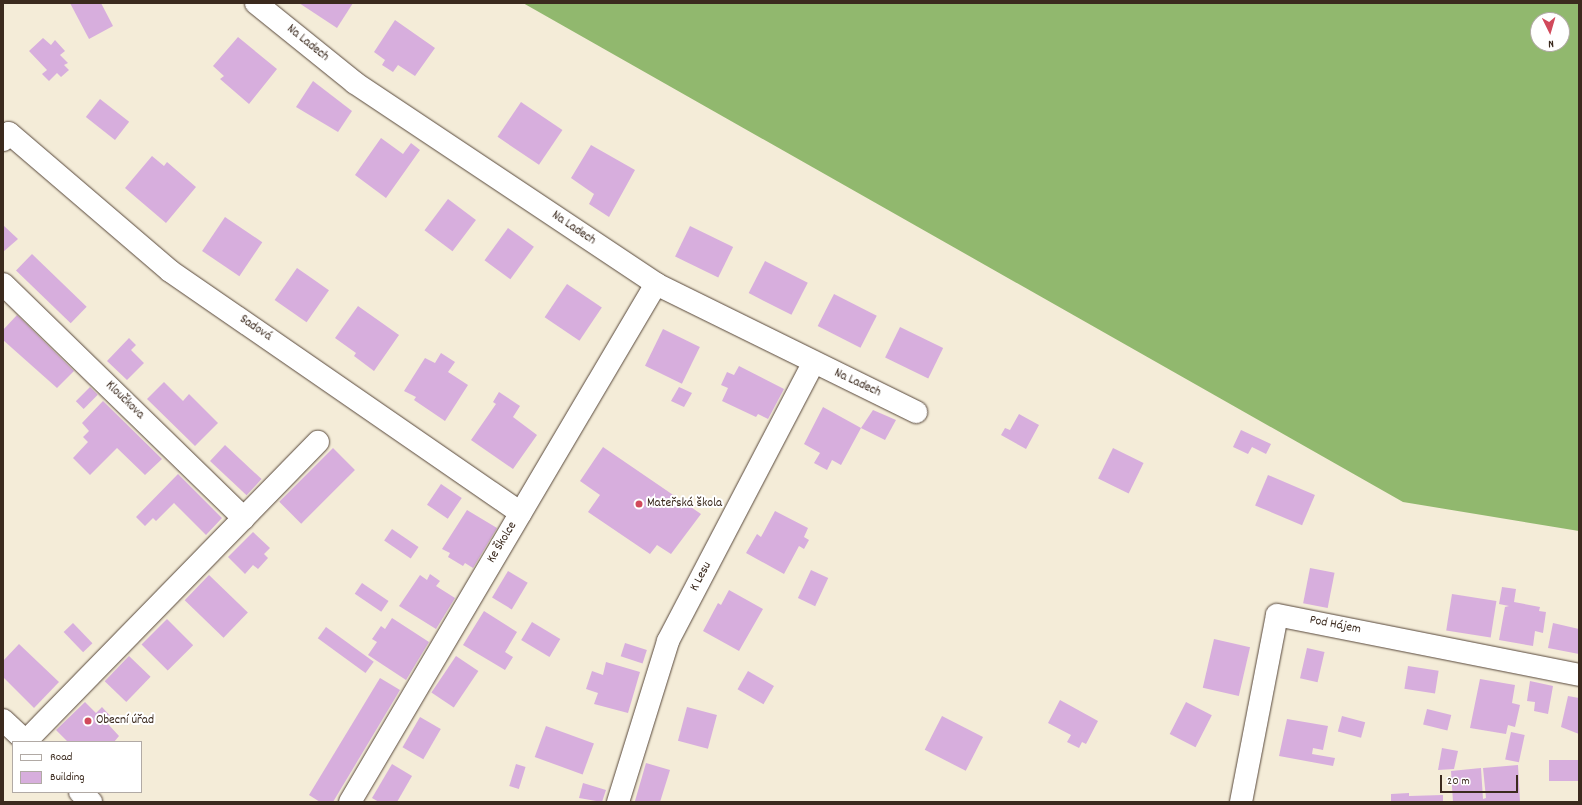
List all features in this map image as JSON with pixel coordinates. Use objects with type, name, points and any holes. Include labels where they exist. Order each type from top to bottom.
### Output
[{"type":"street","name":"Na Ladech","points":[[256,3],[355,82],[656,284],[813,364],[916,412]]},
{"type":"street","name":"Sadová","points":[[3,140],[9,133],[170,271],[521,513]]},
{"type":"street","name":"Kloučkova","points":[[3,284],[244,518]]},
{"type":"street","name":"Ke Školce","points":[[350,802],[656,284]]},
{"type":"street","name":"K Lesu","points":[[618,802],[668,641],[813,364]]},
{"type":"street","points":[[3,720],[27,741],[318,442]]},
{"type":"street","name":"Pod Hájem","points":[[1241,802],[1277,615],[1579,674]]},
{"type":"street","points":[[81,793],[91,802]]},
{"type":"green space","points":[[523,3],[1579,3],[1579,531],[1403,502]]},
{"type":"building","points":[[70,3],[101,3],[113,26],[89,39]]},
{"type":"building","points":[[299,3],[353,3],[337,28]]},
{"type":"building","points":[[395,20],[435,48],[415,76],[398,65],[393,72],[382,65],[385,60],[374,52]]},
{"type":"building","points":[[238,37],[277,69],[249,104],[220,79],[224,76],[213,66]]},
{"type":"building","points":[[43,38],[51,45],[55,40],[65,51],[60,55],[68,63],[64,65],[69,70],[61,77],[57,73],[49,81],[42,74],[47,70],[29,51]]},
{"type":"building","points":[[313,81],[352,111],[338,132],[296,107]]},
{"type":"building","points":[[100,99],[129,122],[115,140],[86,117]]},
{"type":"building","points":[[521,102],[562,130],[539,165],[498,137]]},
{"type":"building","points":[[381,138],[403,154],[411,143],[420,150],[386,198],[355,175]]},
{"type":"building","points":[[591,145],[635,170],[609,217],[589,204],[594,194],[571,178]]},
{"type":"building","points":[[152,156],[164,166],[167,162],[196,187],[166,223],[125,188]]},
{"type":"building","points":[[448,199],[476,220],[452,251],[425,230]]},
{"type":"building","points":[[225,217],[262,242],[239,276],[202,251]]},
{"type":"building","points":[[3,225],[18,239],[3,252]]},
{"type":"building","points":[[690,226],[733,247],[718,278],[675,257]]},
{"type":"building","points":[[508,228],[534,247],[510,279],[484,260]]},
{"type":"building","points":[[32,254],[87,307],[71,323],[16,271]]},
{"type":"building","points":[[765,261],[808,283],[791,315],[749,293]]},
{"type":"building","points":[[297,268],[329,290],[307,322],[275,300]]},
{"type":"building","points":[[567,284],[602,307],[579,341],[545,317]]},
{"type":"building","points":[[834,294],[877,316],[860,348],[818,326]]},
{"type":"building","points":[[358,306],[399,335],[374,371],[354,356],[356,353],[335,338]]},
{"type":"building","points":[[17,315],[74,371],[57,388],[3,340],[3,330]]},
{"type":"building","points":[[900,327],[943,348],[928,379],[885,358]]},
{"type":"building","points":[[663,329],[700,347],[682,384],[645,366]]},
{"type":"building","points":[[129,338],[136,345],[131,350],[144,363],[127,380],[107,361]]},
{"type":"building","points":[[441,353],[455,362],[448,372],[468,385],[445,421],[414,400],[416,397],[404,391],[425,358],[435,363]]},
{"type":"building","points":[[739,366],[784,389],[768,419],[758,414],[756,417],[722,401],[728,388],[721,385],[727,372],[734,375]]},
{"type":"building","points":[[164,382],[183,401],[189,394],[218,423],[195,446],[147,399]]},
{"type":"building","points":[[90,387],[98,395],[84,409],[76,401]]},
{"type":"building","points":[[679,387],[692,393],[684,407],[671,401]]},
{"type":"building","points":[[499,392],[520,406],[513,417],[537,435],[513,469],[471,440],[496,404],[493,402]]},
{"type":"building","points":[[103,401],[162,459],[145,475],[117,448],[90,475],[73,458],[88,442],[83,437],[89,431],[82,423]]},
{"type":"building","points":[[823,407],[861,428],[841,465],[832,460],[827,470],[814,463],[820,453],[804,444]]},
{"type":"building","points":[[873,410],[896,420],[885,440],[861,428]]},
{"type":"building","points":[[1019,414],[1039,425],[1026,449],[1001,435],[1005,428],[1010,430]]},
{"type":"building","points":[[1241,430],[1271,444],[1266,454],[1252,447],[1248,454],[1233,447]]},
{"type":"building","points":[[225,445],[262,479],[247,495],[210,461]]},
{"type":"building","name":"Mateřská škola","points":[[603,447],[701,514],[671,554],[657,545],[650,554],[588,512],[600,495],[580,481]]},
{"type":"building","points":[[333,448],[355,470],[301,524],[279,502]]},
{"type":"building","points":[[1113,448],[1144,463],[1129,493],[1098,479]]},
{"type":"building","points":[[178,474],[222,518],[206,535],[174,503],[156,521],[153,518],[145,526],[136,517]]},
{"type":"building","points":[[1268,475],[1315,495],[1302,525],[1255,505]]},
{"type":"building","points":[[441,484],[462,498],[448,519],[427,505]]},
{"type":"building","points":[[467,510],[497,528],[473,568],[465,563],[463,566],[448,557],[450,553],[442,549]]},
{"type":"building","points":[[775,511],[808,528],[804,537],[809,540],[804,549],[799,546],[784,574],[746,553],[757,534],[761,537]]},
{"type":"building","points":[[392,529],[419,547],[411,559],[384,541]]},
{"type":"building","points":[[253,532],[270,548],[264,554],[268,558],[258,569],[253,565],[245,574],[228,557]]},
{"type":"building","points":[[1310,568],[1335,573],[1328,608],[1303,603]]},
{"type":"building","points":[[811,570],[828,578],[815,606],[798,598]]},
{"type":"building","points":[[508,571],[528,583],[512,609],[492,598]]},
{"type":"building","points":[[430,574],[440,581],[436,586],[455,598],[436,629],[399,606],[420,575],[427,580]]},
{"type":"building","points":[[209,575],[248,613],[224,638],[185,600]]},
{"type":"building","points":[[362,583],[389,601],[381,612],[355,594]]},
{"type":"building","points":[[1502,587],[1516,589],[1514,602],[1540,607],[1539,611],[1546,612],[1543,633],[1535,631],[1533,646],[1499,640],[1505,607],[1509,606],[1499,604]]},
{"type":"building","points":[[729,590],[763,609],[739,651],[703,631],[718,603],[721,605]]},
{"type":"building","points":[[1452,594],[1496,601],[1491,638],[1446,631]]},
{"type":"building","points":[[484,611],[517,632],[505,652],[513,657],[505,670],[463,645]]},
{"type":"building","points":[[392,618],[429,642],[406,680],[368,655],[377,642],[372,639],[381,626],[385,629]]},
{"type":"building","points":[[167,619],[193,645],[168,671],[142,644]]},
{"type":"building","points":[[532,622],[560,639],[549,657],[521,640]]},
{"type":"building","points":[[73,623],[92,643],[83,652],[64,632]]},
{"type":"building","points":[[1553,623],[1579,629],[1579,654],[1548,648]]},
{"type":"building","points":[[326,627],[374,662],[366,673],[318,638]]},
{"type":"building","points":[[1214,639],[1250,647],[1239,696],[1203,688]]},
{"type":"building","points":[[625,643],[647,650],[643,663],[621,656]]},
{"type":"building","points":[[19,644],[59,682],[34,708],[3,677],[3,661]]},
{"type":"building","points":[[1307,648],[1325,652],[1318,682],[1300,678]]},
{"type":"building","points":[[129,656],[151,677],[126,702],[105,681]]},
{"type":"building","points":[[456,656],[478,671],[454,708],[431,692]]},
{"type":"building","points":[[606,662],[640,672],[628,713],[594,704],[598,693],[586,689],[592,671],[603,675]]},
{"type":"building","points":[[1408,666],[1439,671],[1435,694],[1404,689]]},
{"type":"building","points":[[748,671],[774,686],[763,704],[738,689]]},
{"type":"building","points":[[380,678],[400,690],[333,802],[320,802],[309,795]]},
{"type":"building","points":[[1480,679],[1515,685],[1512,703],[1520,705],[1515,727],[1508,725],[1506,734],[1470,728]]},
{"type":"building","points":[[1530,681],[1553,686],[1548,714],[1534,711],[1535,702],[1527,701]]},
{"type":"building","points":[[1568,696],[1579,698],[1579,734],[1561,727]]},
{"type":"building","points":[[1060,700],[1098,721],[1086,744],[1082,742],[1079,748],[1067,742],[1071,735],[1048,723]]},
{"type":"building","name":"Obecní úřad","points":[[85,702],[96,713],[102,707],[113,719],[108,724],[119,736],[115,741],[67,741],[56,730]]},
{"type":"building","points":[[1186,702],[1212,715],[1195,747],[1170,734]]},
{"type":"building","points":[[687,707],[717,715],[708,749],[678,741]]},
{"type":"building","points":[[1427,709],[1451,715],[1447,731],[1423,725]]},
{"type":"building","points":[[942,716],[983,737],[966,771],[925,750]]},
{"type":"building","points":[[1342,716],[1365,722],[1361,738],[1338,731]]},
{"type":"building","points":[[420,717],[441,729],[423,759],[402,747]]},
{"type":"building","points":[[1287,719],[1328,726],[1323,750],[1313,748],[1312,754],[1335,758],[1333,766],[1279,756]]},
{"type":"building","points":[[546,726],[594,743],[583,774],[535,757]]},
{"type":"building","points":[[1511,732],[1525,735],[1519,762],[1505,759]]},
{"type":"building","points":[[1442,748],[1458,751],[1454,769],[1438,770]]},
{"type":"building","points":[[1549,760],[1579,760],[1579,781],[1549,781]]},
{"type":"building","points":[[646,763],[670,770],[660,802],[635,801]]},
{"type":"building","points":[[392,764],[412,776],[397,802],[379,802],[372,798]]},
{"type":"building","points":[[516,764],[526,767],[519,789],[509,786]]},
{"type":"building","points":[[1518,765],[1520,802],[1453,802],[1451,771],[1481,768],[1483,799],[1486,798],[1483,768]]},
{"type":"building","points":[[583,783],[606,790],[602,802],[579,798]]},
{"type":"building","points":[[1409,793],[1409,796],[1443,795],[1443,802],[1391,802],[1391,794]]},
{"type":"place","name":"Mateřská škola","points":[[639,504]]},
{"type":"place","name":"Obecní úřad","points":[[88,721]]}]
